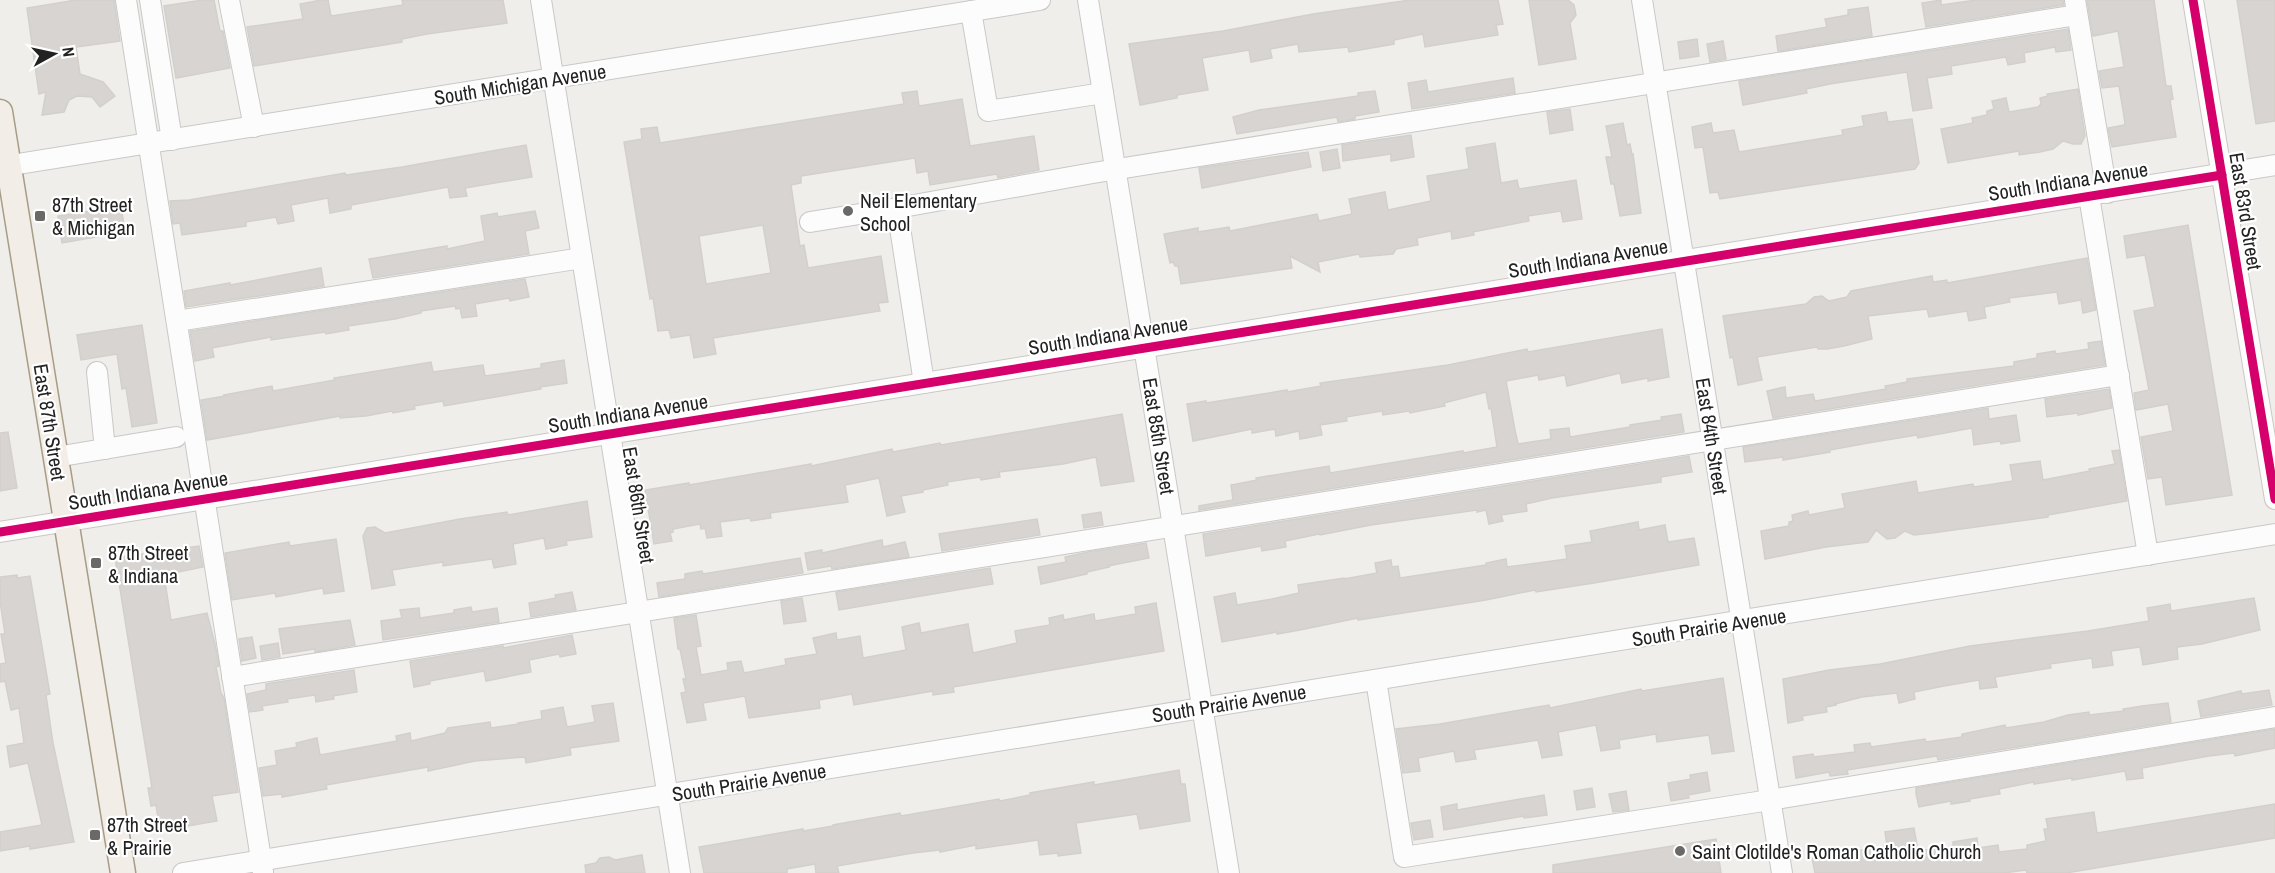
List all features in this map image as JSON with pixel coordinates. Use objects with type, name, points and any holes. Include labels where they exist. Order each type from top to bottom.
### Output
[{"type":"main road","name":"East 87th Street","points":[[0,112],[4,167],[56,457],[123,873]]},
{"type":"street","points":[[126,0],[262,867]]},
{"type":"street","points":[[150,0],[172,140]]},
{"type":"street","points":[[229,0],[254,126]]},
{"type":"street","name":"East 86th Street","points":[[541,0],[680,873]]},
{"type":"street","name":"South Michigan Avenue","points":[[4,167],[1040,0]]},
{"type":"street","name":"East 85th Street","points":[[1088,0],[1229,873]]},
{"type":"street","name":"East 84th Street","points":[[1642,0],[1782,873]]},
{"type":"street","name":"East 83rd Street","points":[[2193,0],[2275,499]]},
{"type":"street","points":[[810,222],[1115,170],[1655,83],[2076,8],[2119,375],[2148,555]]},
{"type":"street","points":[[971,11],[988,111],[1103,93]]},
{"type":"street","name":"South Indiana Avenue","points":[[0,532],[2275,165]]},
{"type":"street","points":[[897,208],[924,383]]},
{"type":"street","points":[[177,321],[582,258]]},
{"type":"street","points":[[97,372],[105,449]]},
{"type":"street","points":[[232,677],[2119,375]]},
{"type":"street","points":[[56,457],[176,437]]},
{"type":"street","name":"South Prairie Avenue","points":[[183,873],[262,867],[668,795],[2275,534]]},
{"type":"street","points":[[1376,680],[1404,857],[1770,800],[2275,717]]},
{"type":"building","points":[[76,0],[114,0],[120,41],[76,47],[80,74],[103,82],[115,96],[100,107],[92,97],[77,96],[69,100],[64,112],[42,115],[46,92],[39,94],[27,8]]},
{"type":"building","points":[[214,0],[230,68],[176,78],[164,6]]},
{"type":"building","points":[[328,0],[331,16],[403,5],[402,0],[503,0],[507,23],[427,34],[402,39],[402,42],[254,66],[247,27],[303,19],[300,4]]},
{"type":"building","points":[[1410,0],[1498,0],[1503,24],[1496,25],[1498,35],[1425,47],[1423,34],[1394,40],[1394,44],[1349,52],[1348,47],[1299,52],[1298,44],[1270,49],[1272,58],[1251,62],[1249,50],[1202,58],[1208,90],[1140,105],[1129,44]]},
{"type":"building","points":[[1529,0],[1568,0],[1574,5],[1576,15],[1570,23],[1576,59],[1539,65]]},
{"type":"building","points":[[1941,0],[1941,5],[1976,0],[2063,0],[2064,5],[1926,27],[1922,3]]},
{"type":"building","points":[[2087,0],[2154,0],[2166,86],[2171,86],[2173,99],[2170,100],[2176,137],[2112,147],[2108,128],[2125,123],[2119,86],[2102,88],[2099,71],[2124,67],[2118,31],[2093,36]]},
{"type":"building","points":[[2237,0],[2275,0],[2275,121],[2256,124]]},
{"type":"building","points":[[1868,7],[1872,36],[1778,51],[1776,36],[1827,27],[1825,19],[1848,15],[1848,10]]},
{"type":"building","points":[[2068,29],[2071,50],[2056,52],[2055,47],[2024,53],[2025,62],[2008,65],[2006,57],[1951,66],[1952,74],[1927,78],[1932,108],[1913,111],[1907,72],[1830,84],[1806,89],[1807,93],[1743,105],[1739,81]]},
{"type":"building","points":[[1697,39],[1699,56],[1680,59],[1678,42]]},
{"type":"building","points":[[1723,41],[1726,59],[1710,62],[1707,44]]},
{"type":"building","points":[[1513,78],[1515,93],[1412,109],[1408,83],[1426,80],[1428,92]]},
{"type":"building","points":[[2078,89],[2085,136],[2081,144],[2063,141],[2053,149],[2040,152],[2019,155],[2019,151],[1948,163],[1941,129],[1973,123],[1972,118],[1987,115],[1987,111],[1994,109],[1992,101],[2006,98],[2009,112],[2038,107],[2041,104],[2040,98],[2048,96],[2047,94]]},
{"type":"building","points":[[917,91],[919,106],[962,99],[970,146],[1034,136],[1039,170],[998,178],[997,174],[930,185],[928,171],[917,173],[915,158],[801,176],[801,183],[791,185],[800,246],[804,245],[808,268],[881,256],[888,302],[878,303],[880,311],[713,338],[716,354],[694,358],[690,335],[671,338],[669,330],[658,331],[653,298],[650,299],[624,142],[642,139],[641,129],[657,127],[660,143],[904,104],[902,93]],"holes":[[[763,225],[771,273],[706,284],[699,236]]]},
{"type":"building","points":[[1375,91],[1379,112],[1355,116],[1355,119],[1338,122],[1337,117],[1237,134],[1233,117],[1259,110],[1358,96],[1358,93]]},
{"type":"building","points":[[1570,109],[1573,130],[1550,134],[1547,112]]},
{"type":"building","points":[[1886,112],[1888,122],[1912,119],[1919,163],[1915,169],[1720,199],[1718,192],[1710,193],[1703,147],[1695,148],[1692,127],[1711,123],[1713,133],[1734,130],[1739,152],[1843,135],[1842,130],[1864,126],[1862,116]]},
{"type":"building","points":[[1623,123],[1627,145],[1630,144],[1633,154],[1641,213],[1620,216],[1606,157],[1612,157],[1606,126]]},
{"type":"building","points":[[1411,135],[1414,157],[1391,161],[1391,154],[1343,161],[1342,145]]},
{"type":"building","points":[[1495,143],[1501,183],[1517,180],[1519,189],[1576,180],[1582,219],[1563,222],[1561,211],[1528,216],[1529,221],[1473,232],[1474,235],[1452,239],[1451,231],[1417,238],[1418,245],[1396,249],[1393,254],[1360,257],[1359,254],[1318,262],[1320,272],[1290,256],[1292,268],[1181,284],[1178,266],[1175,266],[1173,262],[1170,263],[1164,234],[1198,228],[1198,232],[1229,227],[1230,231],[1317,214],[1319,221],[1352,214],[1349,199],[1385,192],[1388,210],[1431,201],[1427,176],[1469,169],[1466,148]]},
{"type":"building","points":[[526,145],[532,177],[465,188],[467,196],[450,198],[448,187],[351,205],[351,209],[330,213],[328,198],[291,205],[294,221],[278,224],[276,217],[246,222],[246,226],[182,235],[180,223],[173,224],[170,201],[189,200],[345,173],[346,175],[402,167]]},
{"type":"building","points":[[1337,149],[1340,168],[1323,171],[1320,152]]},
{"type":"building","points":[[1308,152],[1311,167],[1202,188],[1199,168]]},
{"type":"building","points":[[121,206],[125,232],[62,243],[58,216]]},
{"type":"building","points":[[535,211],[539,228],[525,231],[529,254],[373,278],[369,259],[447,246],[447,249],[485,241],[481,216],[497,213],[498,217]]},
{"type":"building","points":[[2188,225],[2232,495],[2166,505],[2162,477],[2148,479],[2141,437],[2173,431],[2168,404],[2136,410],[2134,393],[2149,390],[2134,311],[2155,307],[2145,255],[2127,258],[2124,236]]},
{"type":"building","points":[[2087,258],[2096,310],[2083,313],[2081,300],[2059,304],[2057,292],[2009,298],[2010,302],[1984,307],[1986,318],[1969,321],[1967,311],[1929,317],[1927,309],[1868,316],[1872,339],[1827,349],[1817,347],[1757,357],[1762,380],[1738,385],[1733,357],[1730,358],[1723,316],[1806,304],[1814,297],[1822,296],[1829,301],[1847,297],[1851,291],[1932,276],[1933,282],[1947,280],[1947,283]]},
{"type":"building","points":[[321,268],[324,286],[186,307],[184,291]]},
{"type":"building","points":[[525,279],[529,297],[475,304],[477,316],[462,318],[460,308],[456,309],[455,306],[421,311],[421,313],[395,319],[348,326],[349,330],[271,340],[271,337],[212,348],[214,357],[195,361],[190,331]]},
{"type":"building","points":[[142,325],[157,423],[132,427],[126,388],[122,389],[117,354],[81,360],[77,335]]},
{"type":"building","points":[[1662,329],[1669,377],[1622,383],[1620,373],[1567,386],[1565,375],[1539,380],[1538,375],[1506,381],[1515,430],[1518,444],[1551,439],[1550,430],[1569,428],[1570,437],[1630,427],[1630,425],[1662,420],[1661,417],[1681,414],[1684,432],[1199,510],[1199,506],[1233,500],[1231,485],[1257,480],[1256,478],[1329,466],[1330,473],[1497,447],[1486,392],[1444,403],[1445,406],[1410,413],[1409,411],[1383,415],[1382,411],[1346,417],[1347,421],[1320,425],[1322,435],[1300,439],[1299,431],[1276,436],[1275,429],[1252,433],[1252,429],[1193,441],[1187,404],[1287,390],[1287,392],[1321,386],[1320,383],[1448,365],[1527,349],[1528,352]]},
{"type":"building","points":[[2101,341],[2105,365],[1773,418],[1767,391],[1785,387],[1786,398],[1813,394],[1815,401],[1886,389],[1885,386],[1907,382],[1907,379],[2014,366],[2014,362],[2037,358],[2037,354],[2055,351],[2056,354],[2089,349],[2088,343]]},
{"type":"building","points":[[564,360],[567,383],[540,387],[541,389],[444,406],[443,401],[414,406],[415,409],[393,413],[392,411],[366,416],[340,418],[340,416],[207,440],[201,400],[272,386],[273,391],[431,362],[433,372],[483,365],[485,376],[541,368],[541,364]]},
{"type":"building","points":[[2109,389],[2112,408],[2078,415],[2078,413],[2047,417],[2045,399]]},
{"type":"building","points":[[1988,408],[1989,419],[2016,415],[2020,441],[1974,445],[1972,428],[1918,438],[1917,435],[1868,443],[1783,460],[1783,457],[1745,462],[1743,447]]},
{"type":"building","points":[[1122,414],[1134,481],[1101,486],[1096,457],[1063,464],[999,472],[1000,477],[981,480],[980,477],[947,482],[948,485],[901,496],[905,512],[887,516],[879,478],[845,485],[848,502],[770,513],[771,518],[720,522],[722,536],[707,538],[705,528],[701,529],[700,524],[673,529],[670,533],[672,541],[654,544],[645,490],[689,483],[689,485],[811,464],[811,466],[892,449],[893,452],[940,443],[941,445]]},
{"type":"building","points":[[8,432],[17,488],[0,491],[0,433]]},
{"type":"building","points":[[2119,450],[2127,501],[2048,515],[2048,517],[1932,533],[1914,535],[1905,531],[1895,538],[1887,539],[1876,530],[1868,542],[1826,547],[1765,559],[1761,531],[1789,526],[1789,522],[1793,521],[1792,515],[1808,511],[1809,515],[1845,508],[1842,494],[1916,481],[1918,493],[1973,484],[1974,487],[2013,481],[2010,465],[2040,461],[2043,480],[2115,464],[2112,451]]},
{"type":"building","points":[[1689,456],[1692,472],[1661,477],[1661,482],[1526,504],[1527,511],[1501,515],[1503,521],[1489,524],[1486,510],[1477,512],[1477,510],[1319,534],[1285,541],[1286,547],[1262,551],[1261,546],[1206,556],[1203,534]]},
{"type":"building","points":[[587,501],[592,537],[566,541],[567,545],[546,549],[544,538],[513,544],[516,564],[494,568],[492,559],[443,566],[443,562],[392,570],[395,585],[372,589],[363,536],[367,528],[375,527],[385,533],[460,519],[507,512],[508,515]]},
{"type":"building","points":[[1101,512],[1103,525],[1084,528],[1082,515]]},
{"type":"building","points":[[1037,519],[1040,535],[942,551],[939,534]]},
{"type":"building","points":[[1638,522],[1639,530],[1665,525],[1668,542],[1694,538],[1699,565],[1358,620],[1358,618],[1222,642],[1214,597],[1235,593],[1237,605],[1272,599],[1299,593],[1298,585],[1377,573],[1375,563],[1391,560],[1392,567],[1398,566],[1400,578],[1486,565],[1486,563],[1506,559],[1507,567],[1567,559],[1565,546],[1592,542],[1590,531]]},
{"type":"building","points":[[336,539],[344,591],[324,594],[323,588],[276,597],[275,593],[232,600],[225,553],[289,542],[290,546]]},
{"type":"building","points":[[882,540],[883,547],[905,542],[909,557],[832,569],[831,566],[808,570],[805,553],[822,550],[822,553]]},
{"type":"building","points":[[1146,543],[1149,558],[1108,566],[1087,572],[1087,574],[1041,584],[1038,567],[1066,562],[1065,557]]},
{"type":"building","points":[[199,546],[203,567],[164,575],[171,620],[207,613],[219,666],[216,667],[224,698],[238,792],[212,796],[217,821],[160,831],[156,805],[151,806],[148,788],[152,788],[115,558]]},
{"type":"building","points":[[800,558],[803,573],[659,597],[657,583],[685,579],[685,574],[702,571],[703,574]]},
{"type":"building","points":[[990,568],[993,584],[839,610],[836,592]]},
{"type":"building","points":[[17,575],[17,578],[30,576],[50,694],[46,695],[53,743],[74,842],[0,851],[0,832],[42,825],[28,763],[10,767],[7,746],[24,743],[19,708],[11,710],[5,681],[0,682],[0,664],[6,663],[1,634],[5,634],[0,601],[0,577]]},
{"type":"building","points":[[572,592],[576,610],[531,617],[529,603],[556,598],[555,595]]},
{"type":"building","points":[[802,598],[806,621],[784,624],[781,601]]},
{"type":"building","points":[[2254,598],[2260,630],[2202,644],[2177,647],[2178,659],[2143,665],[2140,647],[2111,651],[2113,665],[2093,668],[2092,658],[2050,664],[2051,668],[1995,677],[1997,687],[1980,689],[1979,680],[1914,692],[1915,699],[1899,703],[1897,693],[1862,697],[1826,707],[1827,712],[1802,716],[1803,720],[1788,723],[1783,679],[1829,670],[1880,664],[1970,646],[2149,621],[2147,608],[2170,604],[2171,611]]},
{"type":"building","points":[[1156,603],[1164,651],[953,687],[954,692],[933,695],[933,691],[854,705],[852,694],[819,700],[820,708],[749,718],[745,696],[703,703],[706,720],[687,723],[681,693],[686,692],[683,679],[686,679],[680,649],[678,649],[674,618],[696,615],[701,646],[696,647],[701,675],[728,670],[727,663],[741,661],[744,673],[786,665],[785,659],[817,654],[813,638],[836,633],[837,640],[860,636],[863,658],[906,650],[902,627],[919,623],[921,633],[968,624],[973,653],[1017,643],[1015,631],[1050,625],[1049,618],[1063,615],[1064,620],[1094,614],[1095,621],[1136,614],[1135,607]]},
{"type":"building","points":[[471,607],[472,612],[497,608],[499,622],[383,640],[381,621],[402,618],[400,610],[419,608],[420,618],[454,613],[454,610]]},
{"type":"building","points":[[350,620],[355,645],[315,652],[315,649],[283,654],[279,629]]},
{"type":"building","points":[[572,635],[576,654],[560,657],[559,654],[529,660],[531,672],[486,681],[484,671],[430,681],[430,684],[414,687],[410,661],[503,646],[503,648]]},
{"type":"building","points":[[252,637],[256,658],[242,661],[239,639]]},
{"type":"building","points":[[278,643],[280,657],[262,660],[260,646]]},
{"type":"building","points":[[354,670],[357,692],[333,696],[334,699],[316,702],[315,695],[287,699],[288,702],[262,706],[263,710],[250,712],[247,694],[266,690],[266,684]]},
{"type":"building","points":[[1723,678],[1734,751],[1712,754],[1709,735],[1657,742],[1656,734],[1619,740],[1620,748],[1601,751],[1596,725],[1558,732],[1562,755],[1542,758],[1538,740],[1474,750],[1476,759],[1456,762],[1454,751],[1418,758],[1420,771],[1403,773],[1396,729],[1440,724],[1549,705],[1550,708],[1641,689],[1642,691]]},
{"type":"building","points":[[2269,690],[2272,705],[2201,717],[2198,701],[2241,691],[2242,694]]},
{"type":"building","points":[[613,703],[619,741],[570,748],[571,755],[526,763],[525,757],[475,761],[428,771],[428,767],[326,785],[327,789],[282,797],[282,794],[263,796],[259,768],[277,765],[275,751],[297,747],[296,743],[317,738],[320,755],[397,741],[396,736],[410,733],[411,741],[445,733],[448,728],[490,722],[491,728],[519,724],[542,719],[541,711],[563,707],[567,727],[595,722],[592,706]]},
{"type":"building","points":[[2168,703],[2171,722],[1938,760],[1937,756],[1847,770],[1848,774],[1830,776],[1829,772],[1796,778],[1793,757],[1855,752],[1854,745],[1870,743],[1871,747],[1925,739],[1926,742],[1962,737],[1962,734],[2005,725],[2006,728],[2044,722],[2068,715],[2124,711],[2123,709]]},
{"type":"building","points":[[2275,729],[2275,748],[2235,756],[2234,753],[2209,756],[2142,768],[2143,778],[2127,780],[2125,771],[2072,780],[2072,778],[2034,784],[2034,782],[1999,789],[2000,794],[1970,799],[1970,801],[1951,804],[1951,801],[1919,807],[1916,794],[1916,788]]},
{"type":"building","points":[[1179,770],[1181,784],[1185,784],[1190,821],[1140,829],[1137,814],[1076,823],[1081,853],[1058,856],[1058,853],[1040,855],[1038,840],[976,849],[976,845],[940,852],[940,850],[913,853],[837,866],[839,873],[816,873],[815,864],[787,869],[787,873],[704,873],[699,847],[900,813],[901,816],[999,799],[1000,801],[1030,795],[1030,793],[1094,782],[1094,785]]},
{"type":"building","points":[[1707,772],[1710,791],[1671,801],[1668,783],[1691,779],[1690,775]]},
{"type":"building","points":[[1592,788],[1595,807],[1577,810],[1574,791]]},
{"type":"building","points":[[1626,791],[1629,810],[1613,812],[1609,794]]},
{"type":"building","points":[[1544,795],[1547,815],[1524,818],[1524,816],[1444,830],[1441,807],[1457,804],[1457,810]]},
{"type":"building","points":[[2275,804],[2275,838],[2066,873],[2027,873],[2026,870],[2004,873],[1815,873],[1812,858],[1887,846],[1885,832],[1914,828],[1918,851],[1953,846],[1953,842],[1977,838],[1978,848],[1998,845],[1999,852],[2027,849],[2027,845],[2046,841],[2044,829],[2048,829],[2046,819],[2094,812],[2097,833]]},
{"type":"building","points":[[1430,820],[1433,837],[1414,840],[1411,823]]},
{"type":"building","name":"Saint Clotilde's Roman Catholic Church","points":[[1716,839],[1721,873],[1553,873],[1553,865]]},
{"type":"building","points":[[642,855],[645,873],[586,873],[585,865],[596,863],[600,858],[609,857],[615,860]]},
{"type":"cycle path","points":[[2193,0],[2275,499]]},
{"type":"cycle path","points":[[0,532],[2222,175]]},
{"type":"place","name":"Neil Elementary School","points":[[848,211]]},
{"type":"place","name":"87th Street & Michigan","points":[[40,216]]},
{"type":"place","name":"87th Street & Indiana","points":[[96,563]]},
{"type":"place","name":"87th Street & Prairie","points":[[95,835]]},
{"type":"place","name":"Saint Clotilde's Roman Catholic Church","points":[[1680,851]]}]
